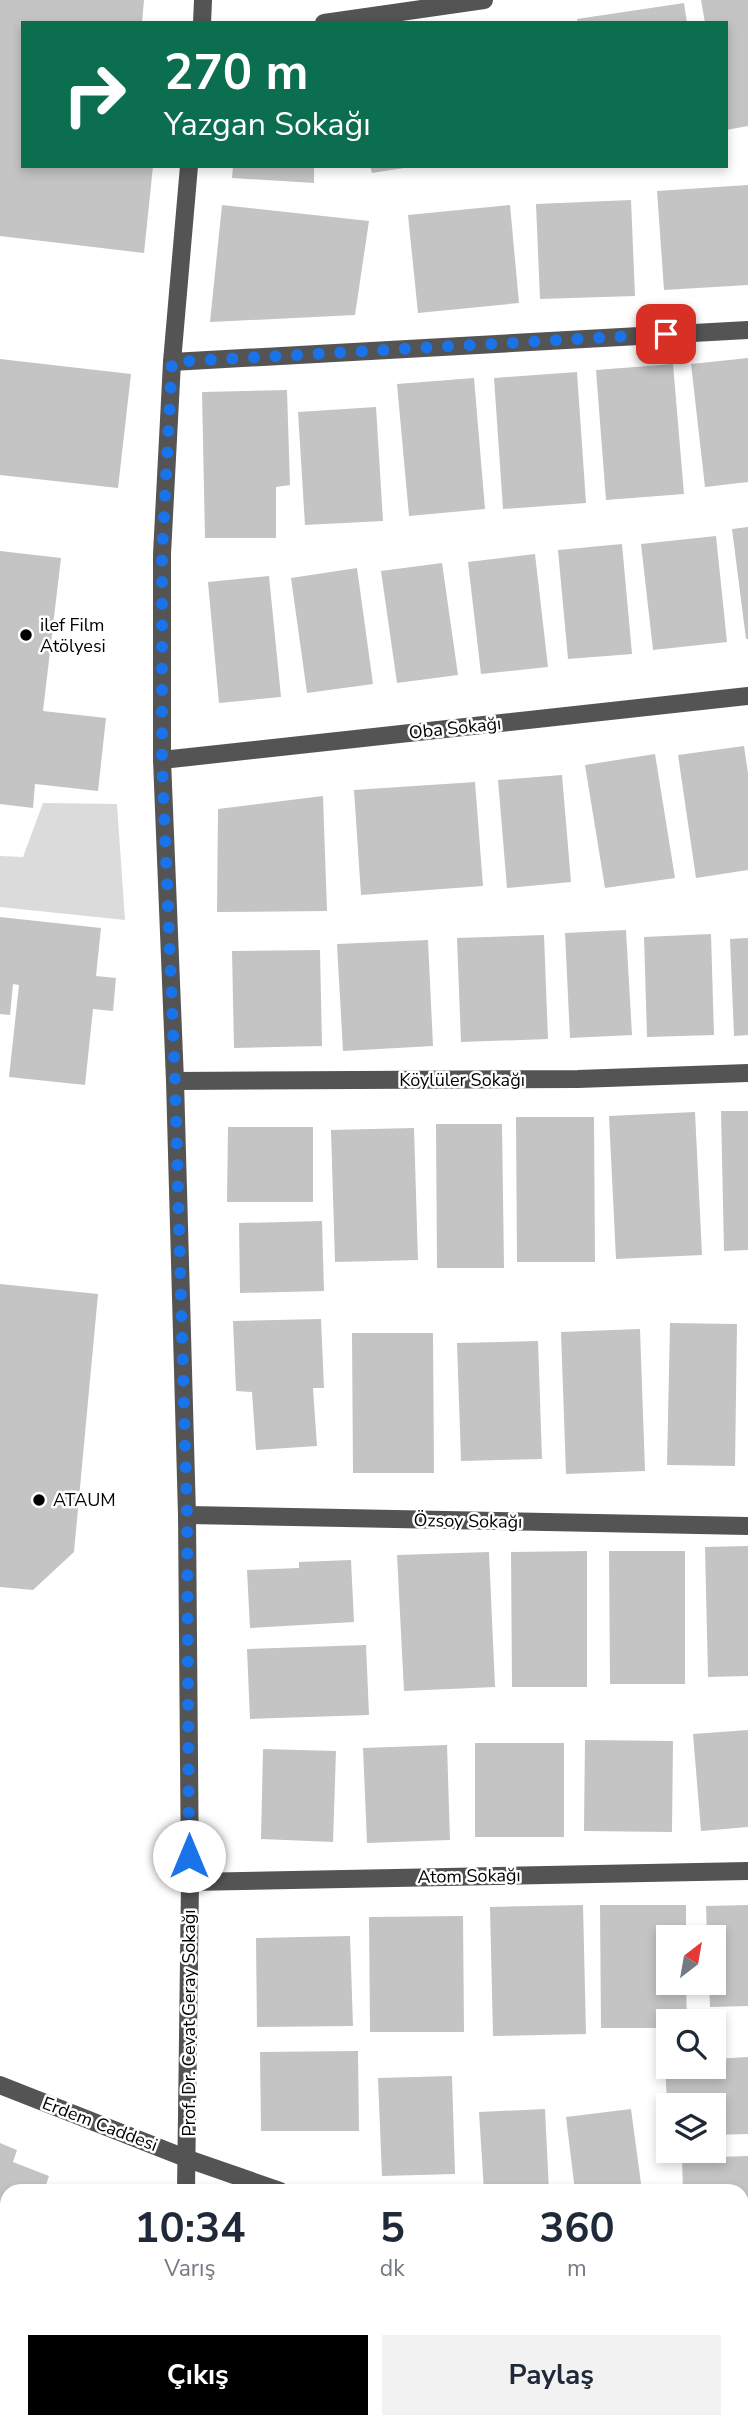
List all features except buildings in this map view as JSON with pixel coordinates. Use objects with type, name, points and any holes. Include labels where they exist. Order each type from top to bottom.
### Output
[{"type":"street","points":[[202,21],[203,0]]},
{"type":"street","points":[[338,21],[484,0]]},
{"type":"street","name":"Prof. Dr. Cevat Geray Sokağı","points":[[186,2184],[190,1882],[187,1515],[175,1081],[162,760],[162,554],[172,362],[189,168]]},
{"type":"street","points":[[172,362],[748,330]]},
{"type":"street","name":"Oba Sokağı","points":[[162,760],[748,696]]},
{"type":"street","name":"Köylüler Sokağı","points":[[175,1081],[578,1079],[748,1073]]},
{"type":"street","name":"Özsoy Sokağı","points":[[187,1515],[748,1526]]},
{"type":"street","name":"Atom Sokağı","points":[[190,1882],[748,1871]]},
{"type":"street","name":"Erdem Caddesi","points":[[0,2085],[188,2159],[260,2184]]},
{"type":"shaded area","points":[[43,803],[117,804],[125,920],[0,907],[0,856],[23,857]]},
{"type":"place","name":"ilef Film Atölyesi","points":[[26,635]]},
{"type":"place","name":"ATAUM","points":[[39,1500]]},
{"type":"route","points":[[189,1856],[187,1515],[175,1081],[162,760],[162,554],[172,362],[666,334]]}]
